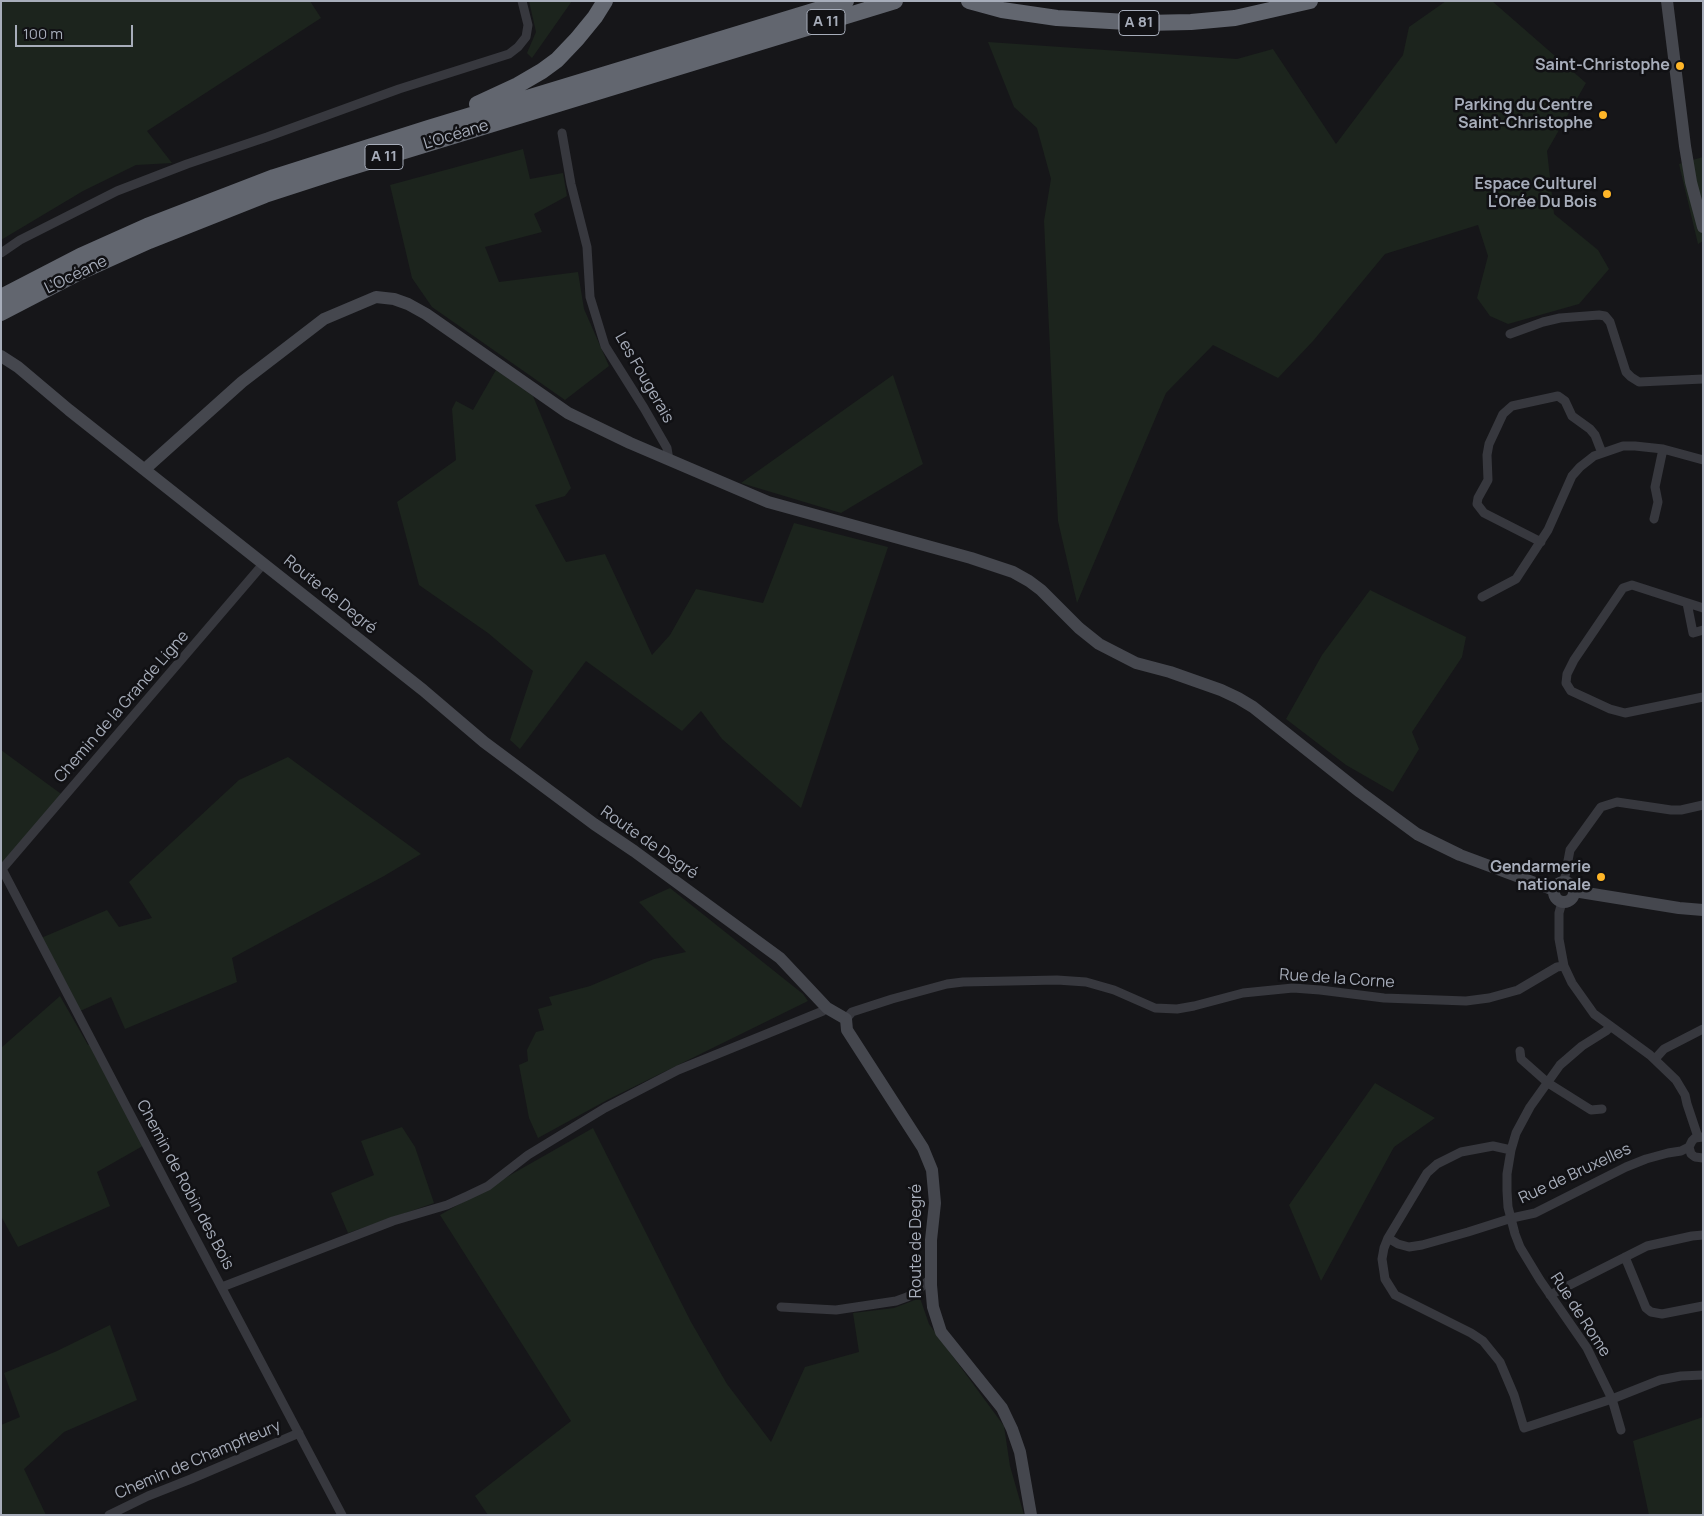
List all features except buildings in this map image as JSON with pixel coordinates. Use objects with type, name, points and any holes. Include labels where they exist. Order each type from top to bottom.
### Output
[{"type":"highway","points":[[428,128],[446,116],[486,100],[542,71],[557,60],[577,39],[605,1]]},
{"type":"highway","name":"L’Océane","points":[[1,297],[80,256],[189,209],[283,174],[846,1]]},
{"type":"highway","name":"L’Océane","points":[[1,313],[78,273],[140,244],[274,192],[895,1]]},
{"type":"highway","name":"A 81","points":[[969,1],[1002,10],[1057,18],[1145,23],[1191,22],[1235,18],[1310,1]]},
{"type":"street","points":[[1,253],[20,240],[117,191],[187,164],[509,54],[526,37],[528,25],[522,1]]},
{"type":"street","points":[[1667,1],[1685,146],[1691,182],[1703,227]]},
{"type":"street","name":"Les Fougerais","points":[[562,133],[570,184],[588,247],[590,297],[605,346],[662,440],[669,460]]},
{"type":"street","points":[[145,469],[242,382],[324,319],[376,297],[394,299],[408,304],[568,413],[669,460],[768,502],[972,558],[1013,572],[1041,590],[1092,639],[1118,655],[1136,663],[1170,672],[1222,690],[1253,707],[1360,792],[1417,834],[1454,853],[1559,886],[1571,885],[1574,891],[1571,899],[1567,902],[1562,902],[1555,898],[1559,886],[1570,850],[1601,808],[1617,802],[1671,810],[1681,810],[1703,805]]},
{"type":"street","points":[[1510,334],[1560,318],[1605,316],[1610,322],[1626,372],[1631,378],[1640,382],[1703,379]]},
{"type":"street","name":"Route de Degré","points":[[1,356],[18,367],[69,410],[423,690],[484,742],[780,958],[827,1008],[846,1019],[847,1030],[923,1148],[932,1170],[935,1203],[931,1240],[933,1307],[941,1332],[1002,1408],[1020,1452],[1031,1515]]},
{"type":"street","points":[[1541,542],[1484,513],[1477,504],[1478,498],[1488,480],[1487,455],[1489,444],[1503,414],[1512,406],[1558,396],[1565,401],[1575,419],[1590,429],[1595,435],[1602,453]]},
{"type":"street","points":[[1482,597],[1516,580],[1541,542],[1572,476],[1586,461],[1602,453],[1630,446],[1663,449],[1703,460]]},
{"type":"street","points":[[1654,519],[1658,502],[1655,487],[1663,449]]},
{"type":"street","name":"Chemin de la Grande Ligne","points":[[2,870],[264,563]]},
{"type":"street","points":[[1703,608],[1632,585],[1623,588],[1574,660],[1567,674],[1566,683],[1567,687],[1577,694],[1610,710],[1624,713],[1703,697]]},
{"type":"street","points":[[1688,603],[1693,632],[1703,630]]},
{"type":"street","name":"Chemin de Robin des Bois","points":[[2,870],[342,1515]]},
{"type":"street","points":[[1574,891],[1679,908],[1703,910]]},
{"type":"street","points":[[1562,902],[1559,913],[1559,939],[1564,966],[1572,983],[1590,1009],[1610,1027],[1637,1044],[1676,1080],[1685,1095],[1700,1137],[1692,1141],[1690,1147],[1691,1154],[1703,1158]]},
{"type":"street","name":"Rue de la Corne","points":[[846,1019],[852,1012],[892,999],[947,984],[963,982],[1057,980],[1086,982],[1114,990],[1155,1008],[1177,1010],[1243,993],[1293,988],[1384,998],[1466,1001],[1490,998],[1518,990],[1557,967],[1564,966]]},
{"type":"street","points":[[222,1287],[352,1236],[393,1221],[447,1205],[467,1196],[488,1186],[528,1156],[613,1104],[678,1070],[827,1008]]},
{"type":"street","name":"Rue de Rome","points":[[1610,1027],[1570,1055],[1560,1065],[1524,1116],[1511,1150],[1507,1182],[1508,1206],[1520,1247],[1550,1296],[1587,1348],[1612,1399],[1621,1430]]},
{"type":"street","points":[[1655,1059],[1664,1049],[1703,1030]]},
{"type":"street","points":[[1520,1051],[1521,1059],[1548,1083],[1591,1110],[1602,1109]]},
{"type":"street","points":[[1511,1150],[1484,1146],[1461,1152],[1437,1164],[1427,1172],[1384,1248],[1382,1260],[1385,1278],[1395,1295],[1471,1333],[1483,1341],[1500,1362],[1514,1395],[1524,1428],[1612,1399],[1660,1380],[1681,1376],[1703,1375]]},
{"type":"street","name":"Rue de Bruxelles","points":[[1388,1238],[1398,1244],[1409,1246],[1422,1245],[1535,1213],[1620,1170],[1646,1159],[1690,1147]]},
{"type":"street","points":[[1550,1296],[1647,1246],[1703,1235]]},
{"type":"street","points":[[1625,1257],[1646,1308],[1651,1312],[1662,1314],[1703,1306]]},
{"type":"street","points":[[781,1307],[836,1310],[896,1301],[916,1292],[931,1278]]},
{"type":"street","name":"Chemin de Champfleury","points":[[109,1515],[148,1496],[299,1432]]},
{"type":"shaded area","points":[[1,1],[310,1],[321,18],[147,131],[172,163],[136,165],[83,191],[1,240]]},
{"type":"shaded area","points":[[529,1],[572,1],[532,58],[527,53],[536,32]]},
{"type":"shaded area","points":[[1446,1],[1492,1],[1586,83],[1547,151],[1554,214],[1598,250],[1609,269],[1579,304],[1508,324],[1490,316],[1477,298],[1488,256],[1478,225],[1385,254],[1313,341],[1278,378],[1213,345],[1166,393],[1077,603],[1058,521],[1044,221],[1051,179],[1037,128],[1014,107],[988,42],[1237,59],[1273,49],[1336,144],[1403,55],[1409,27]]},
{"type":"shaded area","points":[[523,149],[530,179],[563,173],[567,196],[534,214],[542,232],[485,247],[499,282],[578,272],[584,309],[609,366],[565,400],[432,307],[412,278],[390,185]]},
{"type":"shaded area","points":[[1703,157],[1703,241],[1698,244],[1679,164]]},
{"type":"shaded area","points":[[496,370],[533,396],[571,488],[565,496],[535,505],[566,562],[605,554],[652,655],[670,635],[696,589],[763,603],[794,523],[888,547],[801,808],[722,739],[701,711],[682,731],[586,661],[520,749],[510,740],[533,671],[488,633],[419,585],[397,502],[456,460],[452,409],[456,401],[473,410]]},
{"type":"shaded area","points":[[893,375],[923,464],[841,513],[741,483]]},
{"type":"shaded area","points":[[1370,590],[1466,637],[1462,657],[1412,732],[1419,749],[1393,792],[1346,765],[1286,719],[1322,655]]},
{"type":"shaded area","points":[[1,750],[64,796],[1,866]]},
{"type":"shaded area","points":[[288,757],[421,854],[232,958],[237,982],[125,1029],[111,997],[78,1012],[41,938],[107,910],[119,927],[152,918],[129,882],[239,780]]},
{"type":"shaded area","points":[[670,888],[803,994],[808,1001],[609,1099],[538,1138],[529,1118],[519,1065],[528,1061],[527,1050],[536,1032],[544,1030],[538,1009],[552,1005],[549,997],[590,986],[654,959],[686,952],[639,902]]},
{"type":"shaded area","points":[[60,996],[88,1045],[94,1042],[148,1143],[97,1172],[110,1206],[18,1247],[1,1216],[1,1048]]},
{"type":"shaded area","points":[[1375,1083],[1435,1118],[1394,1147],[1321,1281],[1289,1205]]},
{"type":"shaded area","points":[[402,1127],[415,1147],[434,1203],[348,1233],[331,1193],[374,1175],[361,1141]]},
{"type":"shaded area","points":[[593,1128],[691,1322],[727,1384],[771,1442],[805,1367],[859,1352],[853,1313],[894,1308],[920,1298],[929,1324],[1004,1426],[1010,1466],[1024,1515],[488,1515],[475,1496],[571,1421],[440,1215]]},
{"type":"shaded area","points":[[110,1325],[137,1400],[64,1432],[24,1469],[46,1515],[1,1515],[1,1425],[20,1417],[4,1373],[57,1351]]},
{"type":"shaded area","points":[[1703,1417],[1703,1515],[1649,1515],[1633,1441]]},
{"type":"place","name":"Saint-Christophe","points":[[1680,66]]},
{"type":"place","name":"Parking du Centre Saint-Christophe","points":[[1603,115]]},
{"type":"place","name":"Espace Culturel L'Orée Du Bois","points":[[1607,194]]},
{"type":"place","name":"Gendarmerie nationale","points":[[1601,877]]}]
